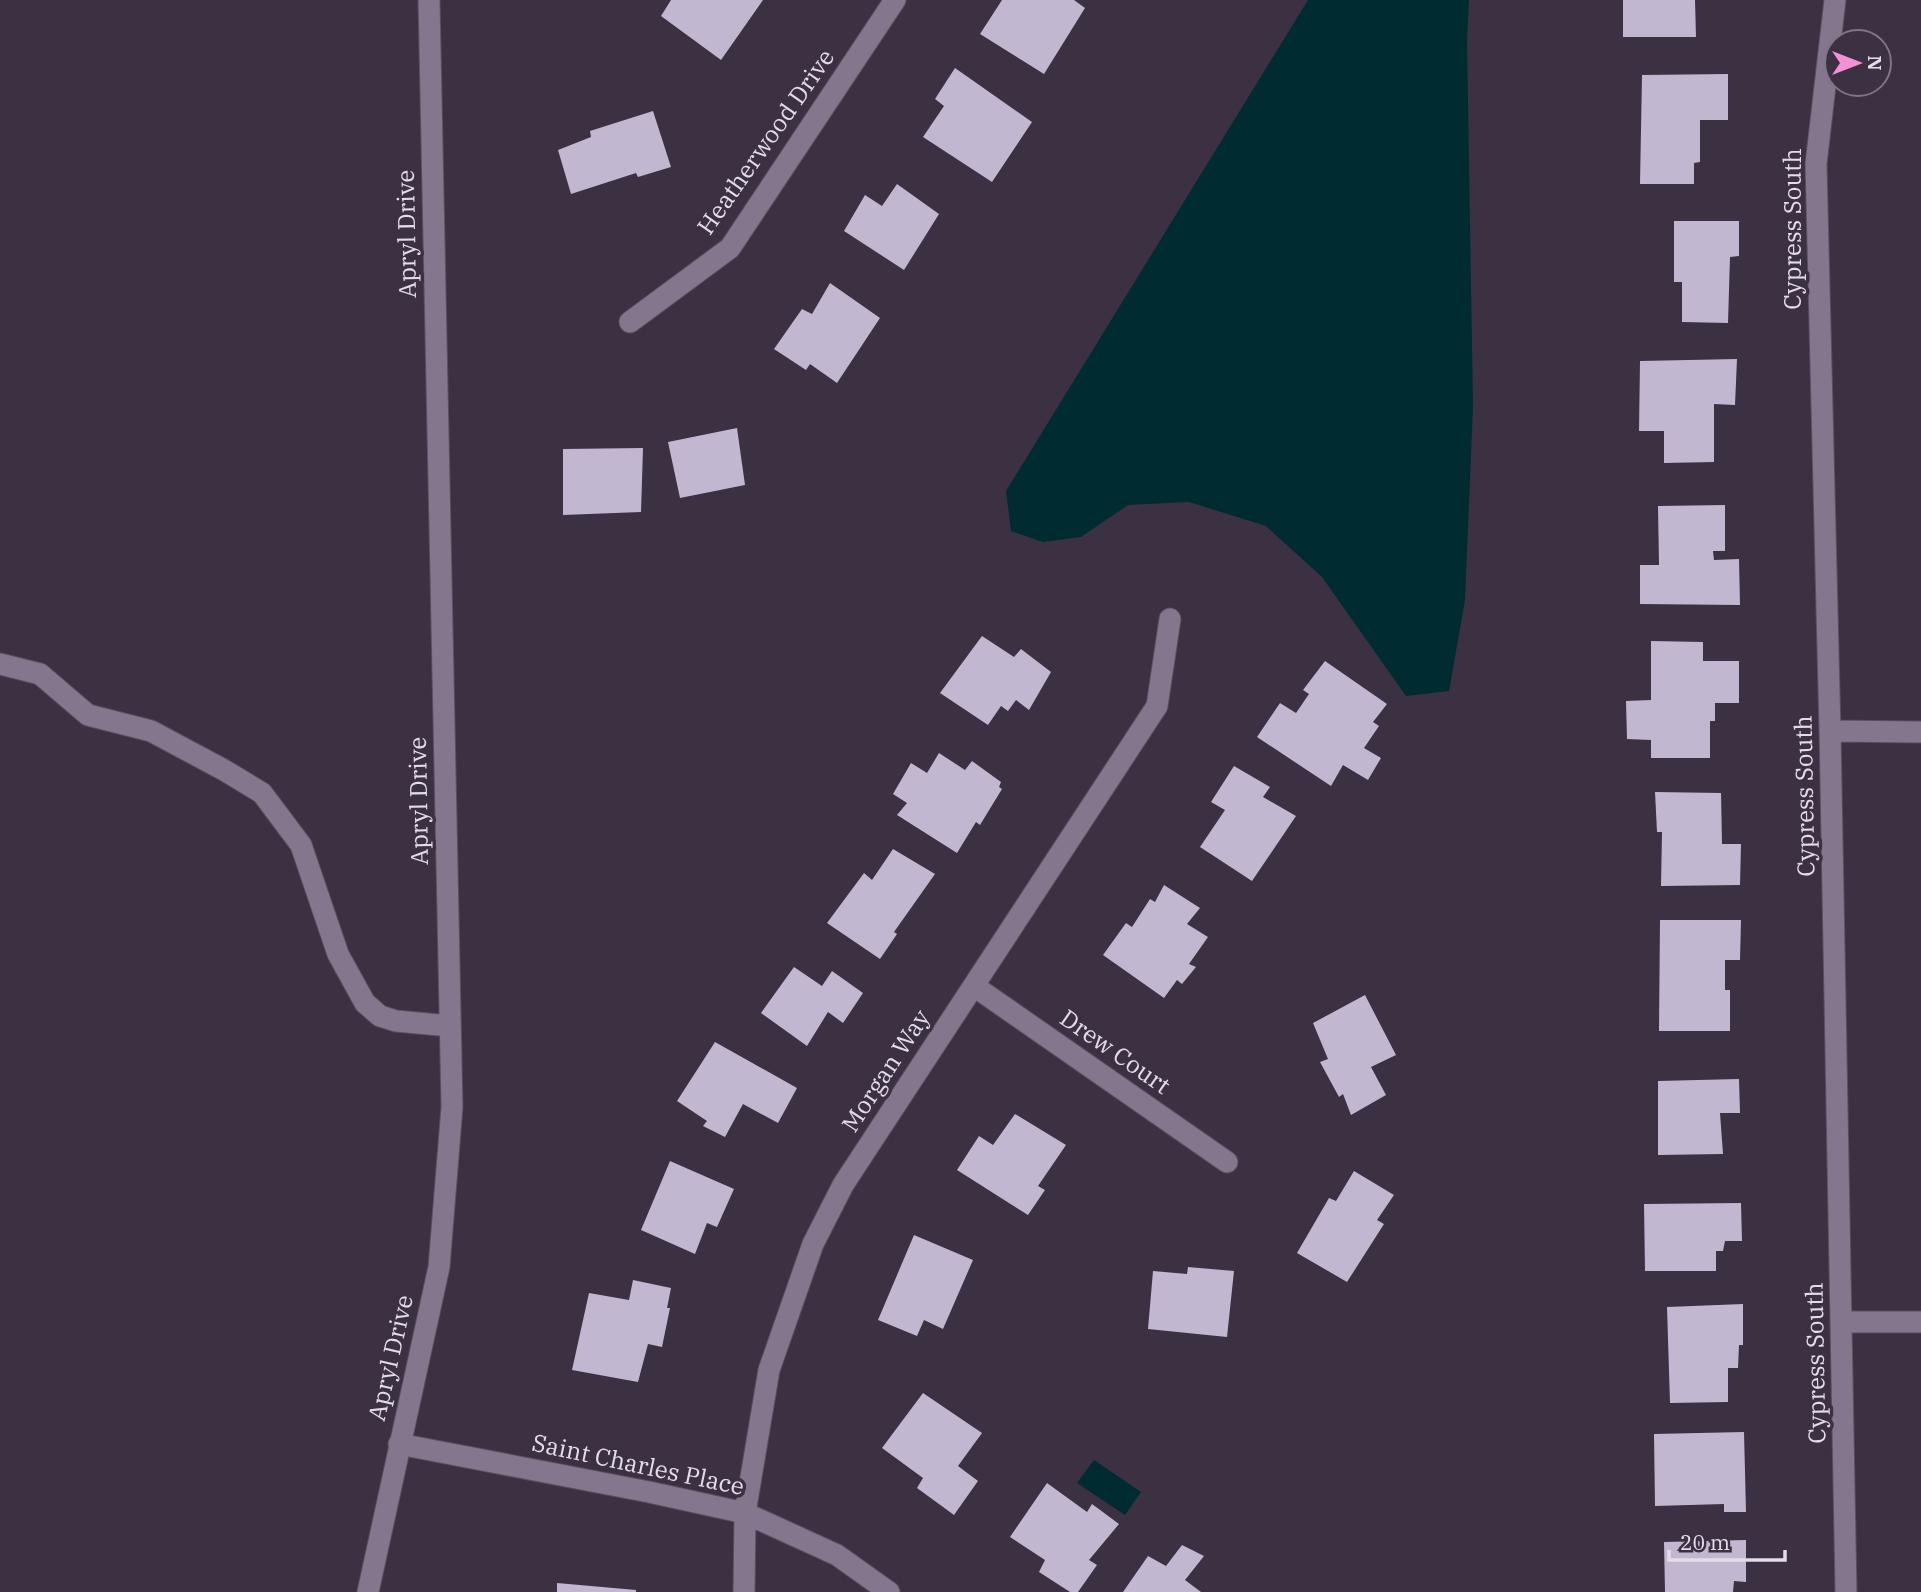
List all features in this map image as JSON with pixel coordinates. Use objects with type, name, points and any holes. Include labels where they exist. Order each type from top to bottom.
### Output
[{"type":"street","name":"Apryl Drive","points":[[368,1592],[439,1266],[452,1107],[429,0]]},
{"type":"street","name":"Heatherwood Drive","points":[[630,323],[730,248],[895,0]]},
{"type":"street","name":"Cypress South","points":[[1835,0],[1816,164],[1846,1592]]},
{"type":"street","name":"Morgan Way","points":[[744,1592],[746,1513],[769,1370],[813,1244],[843,1185],[1157,706],[1170,619]]},
{"type":"street","points":[[0,664],[40,674],[88,715],[151,731],[262,793],[301,845],[338,954],[365,1003],[380,1016],[388,1019],[450,1026]]},
{"type":"street","points":[[1830,732],[1921,732]]},
{"type":"street","name":"Drew Court","points":[[974,986],[1227,1162]]},
{"type":"street","points":[[1842,1322],[1921,1322]]},
{"type":"street","name":"Saint Charles Place","points":[[399,1444],[746,1513],[836,1555],[889,1592]]},
{"type":"shaded area","points":[[1308,0],[1469,0],[1467,41],[1473,406],[1465,600],[1449,691],[1406,696],[1322,577],[1266,526],[1189,502],[1128,505],[1081,537],[1043,542],[1011,531],[1006,491]]},
{"type":"shaded area","points":[[1094,1460],[1141,1492],[1125,1515],[1077,1483]]},
{"type":"building","points":[[671,0],[763,0],[721,60],[661,16]]},
{"type":"building","points":[[1002,0],[1074,0],[1085,8],[1044,74],[980,34]]},
{"type":"building","points":[[1623,0],[1695,0],[1696,37],[1623,37]]},
{"type":"building","points":[[955,68],[1032,122],[992,182],[923,137],[944,106],[935,99]]},
{"type":"building","points":[[1728,74],[1728,120],[1700,120],[1700,162],[1694,163],[1694,184],[1640,184],[1642,75]]},
{"type":"building","points":[[653,111],[671,167],[638,177],[636,173],[571,194],[558,150],[591,137],[590,131]]},
{"type":"building","points":[[897,184],[939,214],[904,270],[844,231],[865,195],[882,206]]},
{"type":"building","points":[[1674,221],[1739,221],[1739,256],[1730,257],[1728,323],[1682,322],[1682,282],[1674,282]]},
{"type":"building","points":[[830,283],[880,318],[837,383],[810,364],[806,370],[774,349],[802,309],[812,314]]},
{"type":"building","points":[[1737,359],[1735,405],[1714,404],[1714,462],[1664,463],[1664,431],[1639,431],[1640,361]]},
{"type":"building","points":[[737,428],[745,485],[680,498],[668,442]]},
{"type":"building","points":[[643,448],[641,512],[563,515],[563,449]]},
{"type":"building","points":[[1725,505],[1725,551],[1713,551],[1714,560],[1739,559],[1740,605],[1640,604],[1640,565],[1659,565],[1658,506]]},
{"type":"building","points":[[982,636],[1014,657],[1021,649],[1051,672],[1029,710],[1016,700],[1008,711],[1001,706],[988,725],[940,693]]},
{"type":"building","points":[[1651,641],[1703,642],[1703,661],[1739,661],[1739,703],[1715,703],[1715,721],[1710,721],[1710,758],[1651,758],[1651,740],[1627,739],[1626,701],[1651,700]]},
{"type":"building","points":[[1325,661],[1387,704],[1373,722],[1379,726],[1364,748],[1381,758],[1368,780],[1343,765],[1331,786],[1257,737],[1280,703],[1296,713],[1309,694],[1303,690]]},
{"type":"building","points":[[939,753],[965,770],[972,761],[1001,782],[999,787],[1002,789],[980,825],[976,822],[957,853],[897,815],[907,803],[893,794],[911,763],[927,773]]},
{"type":"building","points":[[1234,766],[1270,787],[1263,797],[1296,816],[1252,881],[1200,847],[1225,810],[1211,802]]},
{"type":"building","points":[[1655,792],[1721,793],[1722,844],[1741,844],[1740,885],[1661,886],[1662,832],[1657,832]]},
{"type":"building","points":[[893,849],[935,874],[894,932],[897,934],[880,959],[827,923],[864,873],[872,880]]},
{"type":"building","points":[[1164,885],[1200,908],[1187,924],[1208,937],[1189,964],[1196,967],[1182,984],[1177,980],[1164,998],[1103,955],[1126,923],[1132,927],[1150,899],[1155,902]]},
{"type":"building","points":[[1660,920],[1741,920],[1740,960],[1725,960],[1725,990],[1730,990],[1730,1031],[1659,1031]]},
{"type":"building","points":[[794,967],[822,986],[832,971],[863,993],[843,1023],[828,1012],[807,1046],[761,1013]]},
{"type":"building","points":[[1365,995],[1396,1055],[1371,1067],[1386,1095],[1351,1115],[1343,1094],[1339,1097],[1320,1062],[1328,1059],[1313,1023]]},
{"type":"building","points":[[715,1042],[797,1088],[778,1123],[743,1104],[725,1137],[703,1126],[707,1121],[677,1101]]},
{"type":"building","points":[[1739,1079],[1740,1113],[1720,1113],[1723,1154],[1658,1155],[1658,1081]]},
{"type":"building","points":[[1015,1114],[1066,1145],[1038,1186],[1045,1190],[1028,1215],[957,1170],[979,1136],[993,1145]]},
{"type":"building","points":[[670,1161],[734,1189],[717,1227],[707,1223],[695,1254],[641,1230]]},
{"type":"building","points":[[1354,1171],[1394,1195],[1377,1220],[1384,1224],[1347,1282],[1297,1253],[1329,1198],[1336,1201]]},
{"type":"building","points":[[1741,1203],[1742,1241],[1725,1241],[1723,1251],[1716,1251],[1716,1271],[1645,1271],[1644,1204]]},
{"type":"building","points":[[914,1235],[973,1260],[943,1329],[924,1320],[917,1336],[878,1320]]},
{"type":"building","points":[[1188,1267],[1234,1271],[1227,1337],[1148,1329],[1153,1271],[1187,1274]]},
{"type":"building","points":[[633,1280],[671,1288],[662,1347],[648,1344],[638,1382],[572,1370],[589,1293],[629,1300]]},
{"type":"building","points":[[1743,1304],[1743,1345],[1739,1345],[1738,1368],[1728,1368],[1728,1402],[1670,1403],[1667,1307]]},
{"type":"building","points":[[923,1393],[982,1433],[958,1466],[978,1481],[954,1515],[917,1488],[923,1478],[882,1448]]},
{"type":"building","points":[[1744,1432],[1746,1512],[1724,1512],[1724,1504],[1655,1506],[1654,1434]]},
{"type":"building","points":[[1047,1483],[1087,1512],[1092,1504],[1119,1524],[1089,1560],[1097,1565],[1078,1592],[1070,1592],[1039,1572],[1045,1560],[1010,1537]]},
{"type":"building","points":[[1746,1540],[1746,1582],[1734,1581],[1733,1592],[1665,1592],[1664,1542]]},
{"type":"building","points":[[1182,1545],[1204,1556],[1185,1580],[1201,1592],[1123,1592],[1148,1556],[1166,1566]]},
{"type":"building","points":[[557,1583],[636,1590],[636,1592],[557,1592]]}]
